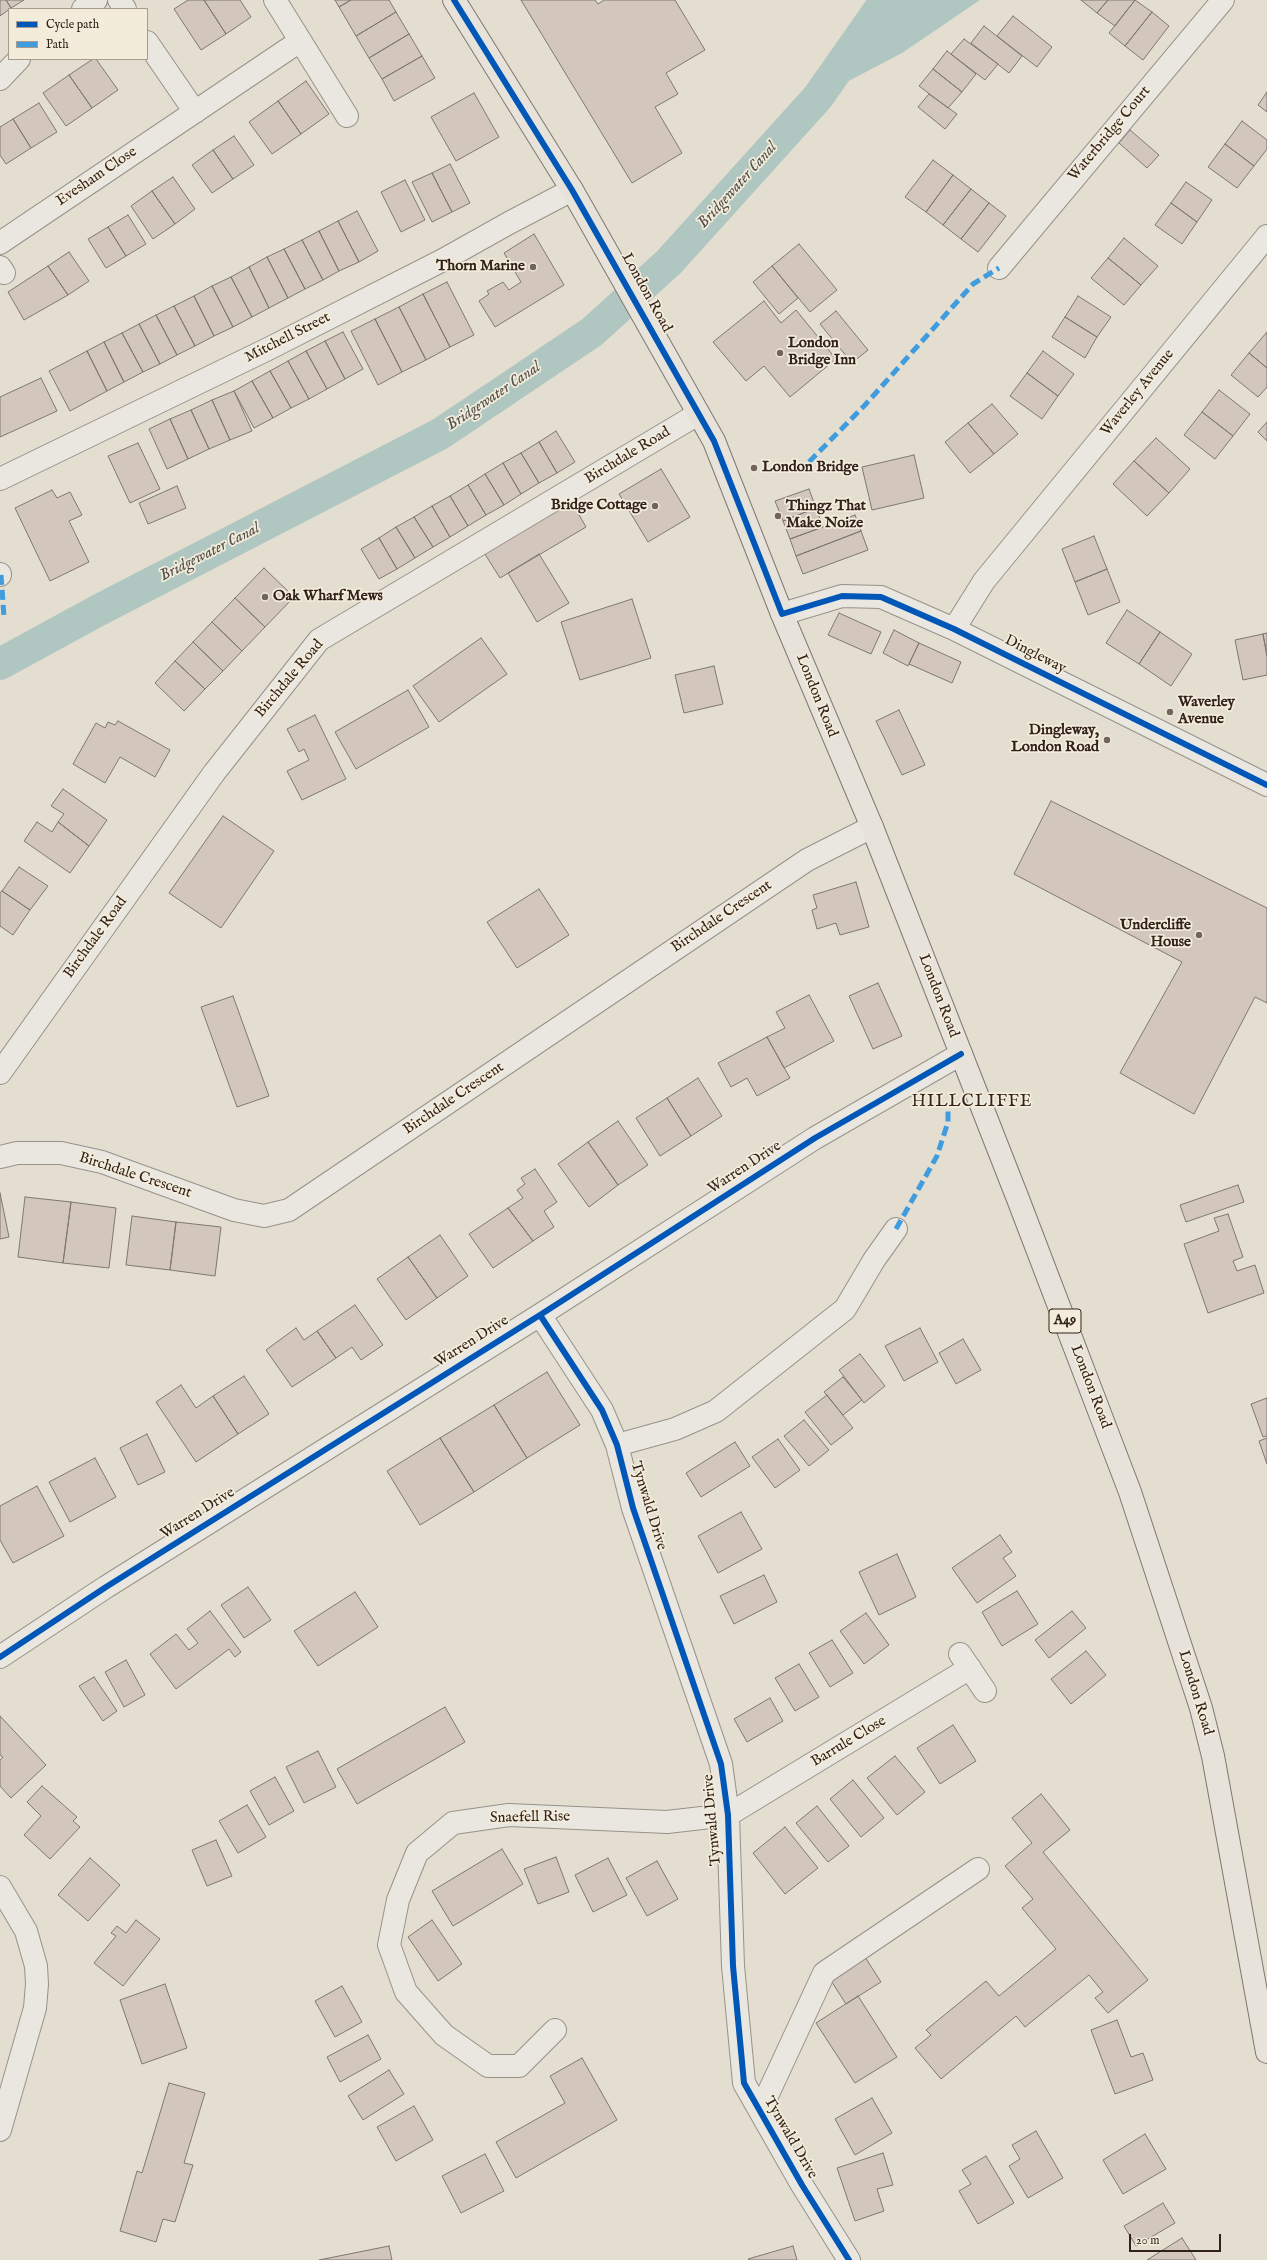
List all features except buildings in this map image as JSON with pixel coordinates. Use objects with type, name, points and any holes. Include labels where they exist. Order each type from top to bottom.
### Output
[{"type":"highway","name":"London Road","points":[[454,0],[572,190],[714,441],[782,614],[872,827],[1130,1492],[1201,1708],[1213,1756],[1267,2052]]},
{"type":"street","points":[[84,8],[96,0]]},
{"type":"street","points":[[275,0],[347,116]]},
{"type":"street","name":"Waterbridge Court","points":[[999,268],[1221,0]]},
{"type":"street","name":"Evesham Close","points":[[0,243],[300,41]]},
{"type":"street","points":[[148,43],[195,112]]},
{"type":"street","points":[[0,79],[18,60]]},
{"type":"street","name":"Mitchell Street","points":[[0,479],[268,349],[443,260],[508,223],[572,190]]},
{"type":"street","name":"Waverley Avenue","points":[[954,629],[984,581],[1267,236]]},
{"type":"street","name":"Birchdale Road","points":[[0,1073],[214,773],[319,640],[698,414]]},
{"type":"street","name":"Dingleway","points":[[782,614],[842,596],[881,597],[954,629],[1267,785]]},
{"type":"street","name":"Birchdale Crescent","points":[[0,1157],[16,1153],[61,1152],[102,1162],[234,1210],[264,1216],[289,1210],[807,860],[872,827]]},
{"type":"street","name":"Warren Drive","points":[[0,1656],[112,1583],[540,1315],[815,1138],[961,1054]]},
{"type":"street","points":[[617,1445],[675,1430],[716,1411],[845,1309],[874,1260],[896,1229]]},
{"type":"street","name":"Tynwald Drive","points":[[540,1315],[602,1410],[617,1445],[633,1508],[721,1764],[728,1815],[733,1966],[744,2083],[802,2185],[849,2260]]},
{"type":"street","name":"Barrule Close","points":[[728,1815],[965,1661],[985,1691]]},
{"type":"street","name":"Snaefell Rise","points":[[555,2030],[519,2066],[488,2066],[444,2035],[406,1992],[389,1944],[398,1900],[417,1854],[453,1824],[509,1815],[667,1822],[728,1815]]},
{"type":"street","points":[[760,2111],[824,1973],[978,1869]]},
{"type":"street","points":[[0,1887],[26,1931],[36,1966],[38,1984],[35,2008],[0,2130]]},
{"type":"water","points":[[886,0],[980,0],[902,53],[818,97]]},
{"type":"waterway","name":"Bridgewater Canal","points":[[0,664],[97,611],[440,434],[592,332],[669,262],[818,97],[886,0]]},
{"type":"marked path","points":[[809,462],[865,405],[973,284],[999,268]]},
{"type":"marked path","points":[[1,575],[4,617]]},
{"type":"marked path","points":[[896,1229],[937,1156],[948,1122],[948,1105]]},
{"type":"cycle path","points":[[454,0],[572,190],[714,441],[782,614],[842,596],[881,597],[954,629],[1267,785]]},
{"type":"cycle path","points":[[0,1657],[106,1587],[540,1315],[815,1138],[961,1054]]},
{"type":"cycle path","points":[[540,1315],[602,1410],[617,1445],[633,1508],[721,1764],[728,1815],[733,1966],[744,2083],[802,2185],[849,2260]]},
{"type":"place","name":"Thorn Marine","points":[[533,267]]},
{"type":"place","name":"London Bridge Inn","points":[[780,353]]},
{"type":"place","name":"London Bridge","points":[[754,468]]},
{"type":"place","name":"Bridge Cottage","points":[[655,506]]},
{"type":"place","name":"Thingz That Make Noize","points":[[778,516]]},
{"type":"place","name":"Oak Wharf Mews","points":[[265,597]]},
{"type":"place","name":"Waverley Avenue","points":[[1170,712]]},
{"type":"place","name":"Dingleway, London Road","points":[[1107,740]]},
{"type":"place","name":"Undercliffe House","points":[[1199,935]]},
{"type":"district","name":"HILLCLIFFE","points":[[972,1103]]}]
